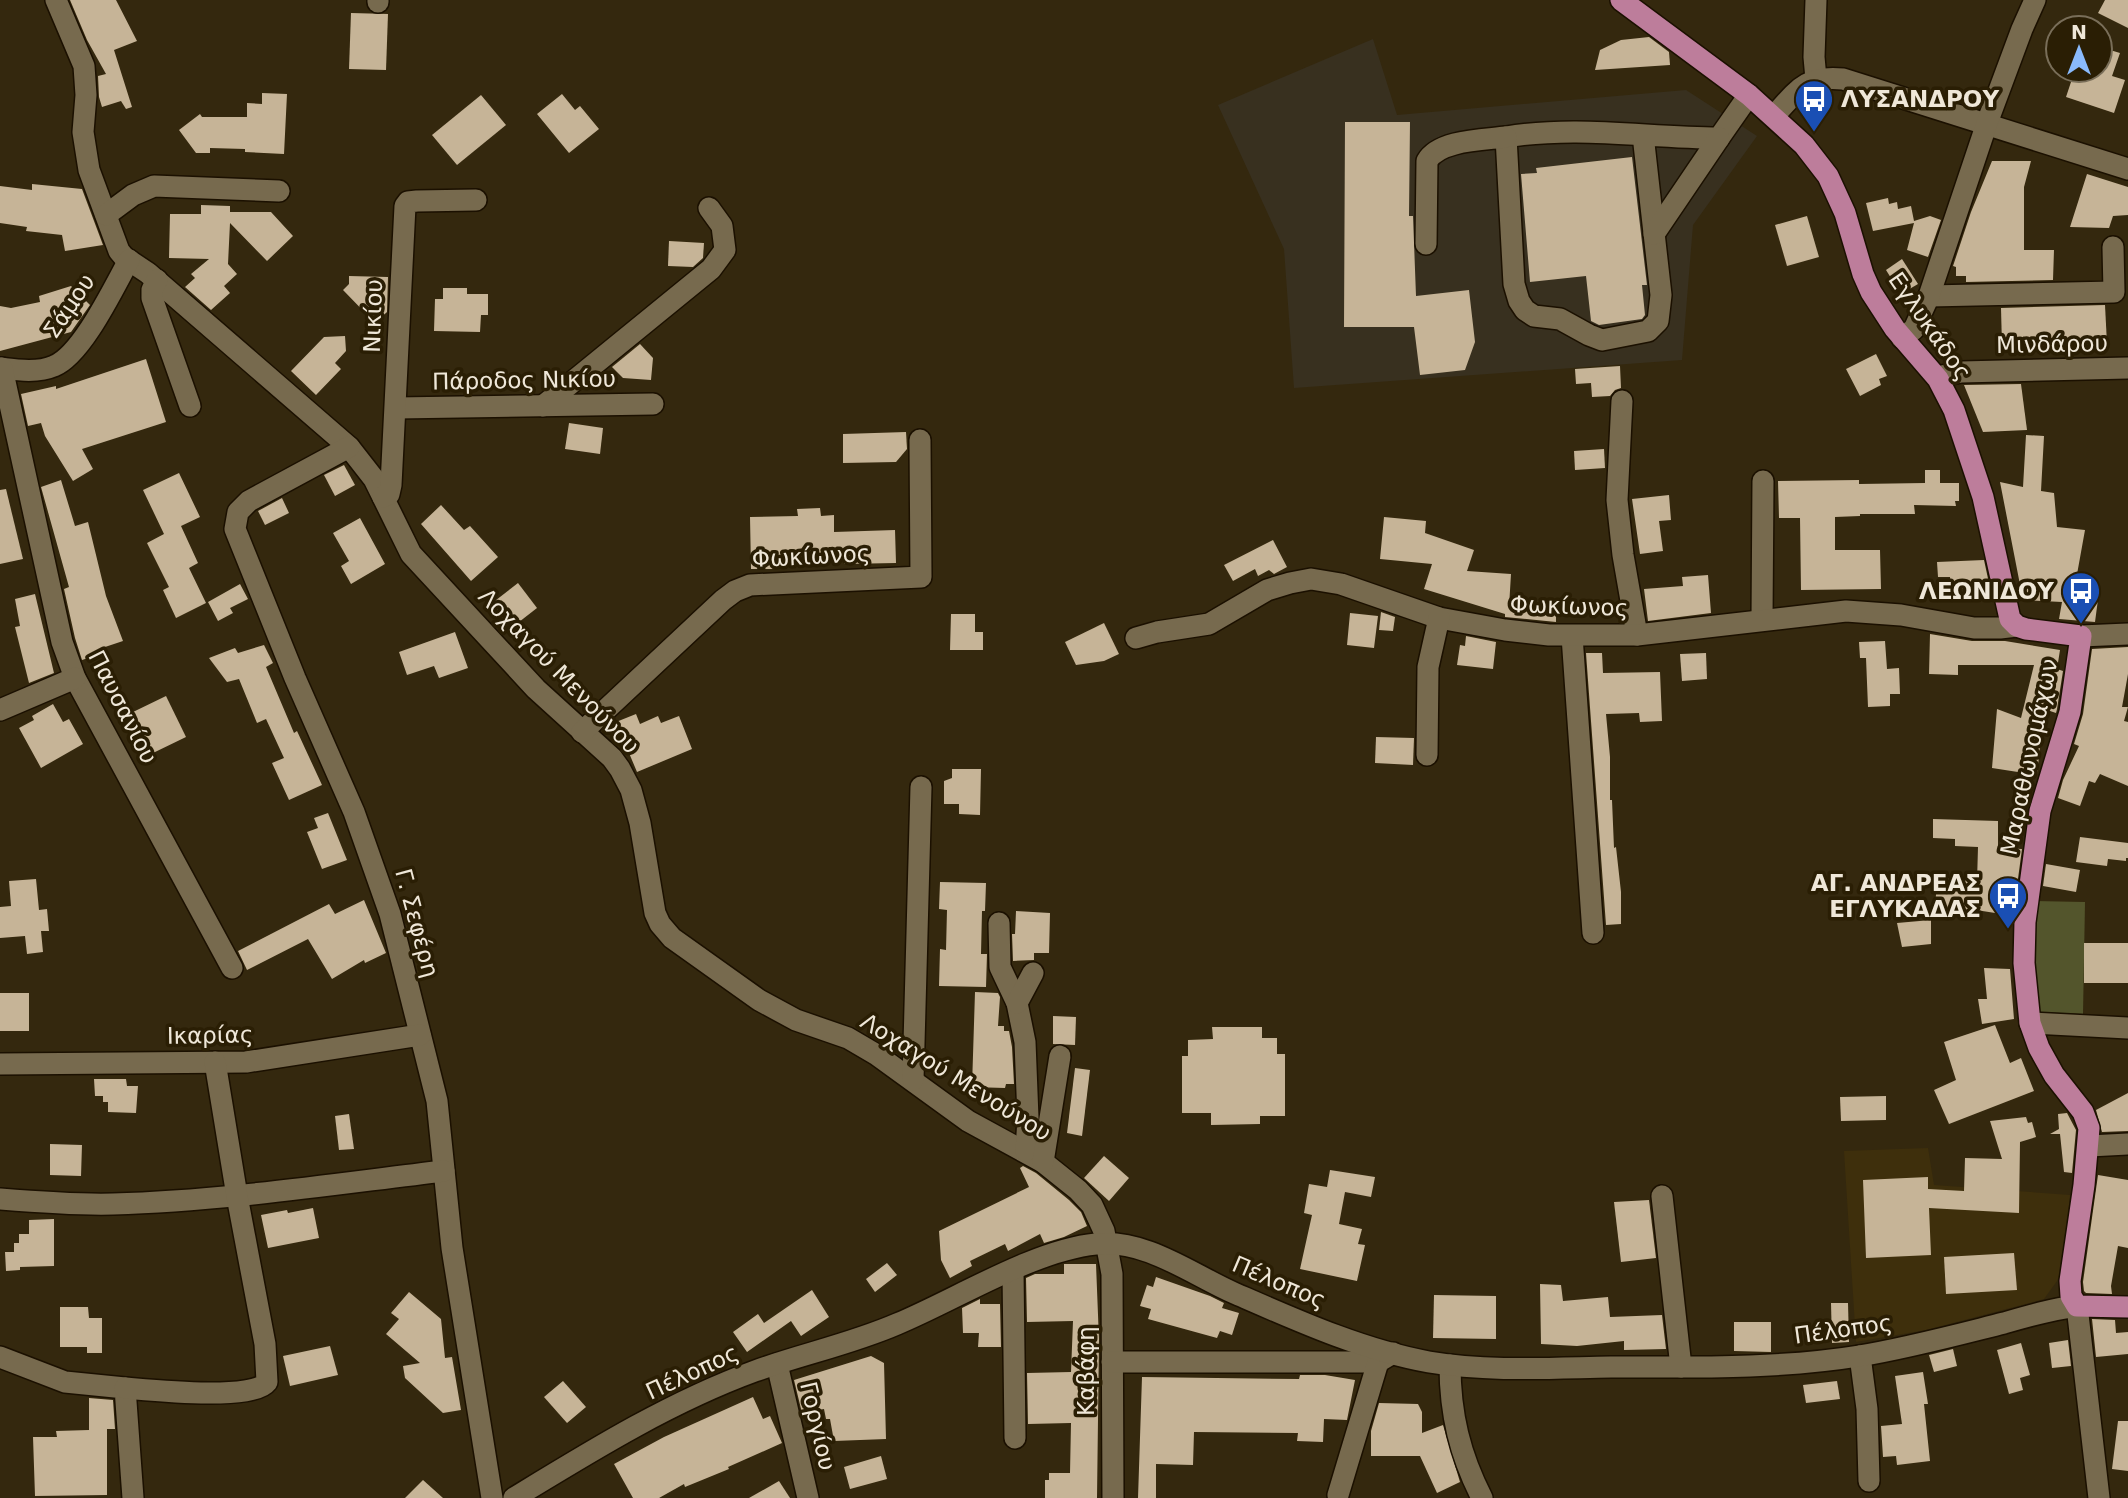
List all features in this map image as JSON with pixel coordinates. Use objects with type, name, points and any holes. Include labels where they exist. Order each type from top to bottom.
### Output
[{"type":"main road","name":"Εγλυκάδος","points":[[1621,0],[1749,95],[1812,154],[1828,176],[1846,213],[1866,280],[1882,311],[1937,377],[1959,424],[1990,526],[2008,614],[2017,626]]},
{"type":"main road","points":[[2017,626],[2081,636]]},
{"type":"main road","name":"Μαραθωνομάχων","points":[[2077,1306],[2071,1296],[2070,1281],[2089,1146],[2089,1128],[2086,1118],[2048,1066],[2039,1048],[2031,1023],[2024,963],[2028,894],[2040,811],[2070,712],[2081,636]]},
{"type":"main road","points":[[2077,1306],[2128,1307]]},
{"type":"street","name":"Λοχαγού Μενούνου","points":[[56,0],[83,61],[86,95],[84,147],[89,170],[121,255],[157,280],[349,447],[371,473],[411,554],[536,689],[617,764],[631,790],[640,823],[653,907],[658,920],[668,933],[686,949],[759,1000],[796,1020],[848,1038],[913,1080],[968,1121],[1034,1157],[1078,1190],[1092,1205],[1101,1222],[1107,1243]]},
{"type":"street","points":[[1816,0],[1816,79]]},
{"type":"street","points":[[1902,338],[1914,329],[1929,296],[1987,123],[2035,0]]},
{"type":"street","points":[[1774,117],[1800,88],[1816,79],[1832,78],[1855,82],[2128,169]]},
{"type":"street","points":[[1654,234],[1749,95]]},
{"type":"street","points":[[1426,244],[1427,161],[1432,153],[1443,147],[1539,131],[1567,130],[1719,138]]},
{"type":"street","points":[[1506,137],[1514,284],[1525,310],[1534,316],[1560,319],[1602,340],[1648,331],[1658,321],[1661,303],[1643,135]]},
{"type":"street","points":[[106,215],[133,195],[153,186],[279,191]]},
{"type":"street","name":"Νικίου","points":[[383,497],[390,489],[405,206],[408,202],[417,201],[476,200]]},
{"type":"street","points":[[543,406],[711,269],[725,250],[722,226],[709,208]]},
{"type":"street","points":[[1929,296],[2114,292],[2113,247]]},
{"type":"street","name":"Σάμου","points":[[1,368],[44,369],[63,361],[89,329],[129,260]]},
{"type":"street","points":[[157,280],[152,290],[152,298],[190,406]]},
{"type":"street","name":"Παυσανίου","points":[[1,368],[62,642],[75,678],[232,968]]},
{"type":"street","name":"Μινδάρου","points":[[1937,377],[1961,372],[2128,368]]},
{"type":"street","points":[[1622,401],[1617,500],[1623,555],[1637,635]]},
{"type":"street","name":"Πάροδος Νικίου","points":[[396,408],[653,404]]},
{"type":"street","name":"Φωκίωνος","points":[[582,732],[723,600],[740,588],[766,583],[921,577],[920,440]]},
{"type":"street","name":"Γ. Σεφέρη","points":[[349,447],[249,501],[236,515],[235,529],[365,841],[390,915],[437,1101],[454,1260],[492,1498]]},
{"type":"street","points":[[1762,620],[1763,481]]},
{"type":"street","name":"Φωκίωνος","points":[[1136,638],[1209,624],[1267,590],[1311,579],[1341,583],[1439,618],[1505,630],[1572,636],[1637,635],[1832,612],[1862,611],[1973,628],[2017,626]]},
{"type":"street","points":[[1427,755],[1428,667],[1439,618]]},
{"type":"street","points":[[2081,636],[2128,634]]},
{"type":"street","points":[[1572,636],[1593,933]]},
{"type":"street","points":[[0,710],[75,678]]},
{"type":"street","points":[[913,1080],[921,787]]},
{"type":"street","points":[[999,923],[1000,967],[1022,1020],[1028,1118],[1034,1157]]},
{"type":"street","points":[[1017,1003],[1032,974]]},
{"type":"street","points":[[2031,1023],[2128,1028]]},
{"type":"street","name":"Ικαρίας","points":[[0,1064],[261,1061],[420,1035]]},
{"type":"street","points":[[1034,1157],[1060,1056]]},
{"type":"street","points":[[0,1357],[65,1382],[125,1388],[230,1392],[256,1390],[266,1384],[265,1344],[215,1062]]},
{"type":"street","points":[[2089,1146],[2128,1144]]},
{"type":"street","points":[[0,1199],[110,1204],[237,1196],[444,1171]]},
{"type":"street","points":[[1662,1196],[1681,1367]]},
{"type":"street","name":"Καβάφη","points":[[1107,1243],[1112,1273],[1113,1498]]},
{"type":"street","name":"Πέλοπος","points":[[514,1498],[675,1407],[744,1376],[892,1326],[1013,1270],[1090,1244],[1129,1246],[1153,1254],[1385,1358],[1450,1365],[1539,1368],[1794,1363],[1860,1356],[2077,1306]]},
{"type":"street","points":[[1013,1270],[1015,1438]]},
{"type":"street","name":"Μαραθωνομάχων","points":[[2077,1306],[2099,1498]]},
{"type":"street","points":[[1860,1356],[1867,1409],[1869,1481]]},
{"type":"street","points":[[1112,1362],[1385,1358],[1338,1495]]},
{"type":"street","name":"Γοργίου","points":[[777,1364],[808,1498]]},
{"type":"street","points":[[1450,1365],[1450,1398],[1456,1432],[1469,1472],[1482,1498]]},
{"type":"street","points":[[125,1388],[133,1498]]},
{"type":"street","points":[[2099,1498],[2107,1498]]},
{"type":"shaded area","points":[[1373,39],[1397,115],[1686,90],[1757,136],[1693,225],[1682,360],[1294,388],[1284,249],[1218,105]]},
{"type":"shaded area","points":[[1928,1148],[1934,1185],[2070,1195],[2063,1267],[2044,1299],[1926,1330],[1856,1342],[1844,1151]]},
{"type":"green space","points":[[2034,901],[2085,902],[2083,1014],[2038,1012],[2033,965]]},
{"type":"building","points":[[70,0],[116,0],[137,41],[114,50],[132,107],[126,109],[121,101],[102,107],[98,76],[106,74],[87,40]]},
{"type":"building","points":[[2105,0],[2128,0],[2128,28],[2114,21],[2114,14],[2098,13]]},
{"type":"building","points":[[351,13],[388,14],[386,70],[349,69]]},
{"type":"building","points":[[1649,37],[1669,52],[1670,65],[1595,70],[1600,50],[1621,40]]},
{"type":"building","points":[[2114,51],[2120,53],[2114,70]]},
{"type":"building","points":[[2114,77],[2125,80],[2114,113],[2066,97],[2070,84],[2114,84]]},
{"type":"building","points":[[262,93],[287,94],[284,154],[210,148],[210,153],[196,153],[179,130],[200,114],[202,117],[247,117],[247,103],[262,104]]},
{"type":"building","points":[[562,94],[575,110],[580,106],[599,129],[569,153],[537,114]]},
{"type":"building","points":[[481,95],[506,125],[457,165],[432,135]]},
{"type":"building","points":[[1345,122],[1410,122],[1409,216],[1413,216],[1416,296],[1469,290],[1475,342],[1465,370],[1420,375],[1414,327],[1344,327]]},
{"type":"building","points":[[1632,157],[1647,285],[1642,285],[1645,315],[1642,319],[1599,325],[1591,321],[1586,276],[1530,282],[1521,174],[1537,173],[1536,168]]},
{"type":"building","points":[[1992,161],[2031,161],[2024,187],[2024,250],[2054,250],[2053,280],[1966,282],[1966,276],[1956,276],[1956,267],[1953,266]]},
{"type":"building","points":[[2087,174],[2128,187],[2128,215],[2113,216],[2109,228],[2070,227]]},
{"type":"building","points":[[32,184],[82,189],[103,245],[65,251],[62,235],[26,231],[27,227],[0,223],[0,186],[32,190]]},
{"type":"building","points":[[1888,198],[1889,204],[1897,202],[1898,209],[1911,206],[1914,221],[1930,216],[1941,220],[1928,257],[1907,250],[1914,223],[1873,231],[1866,203]]},
{"type":"building","points":[[201,205],[230,206],[230,212],[271,212],[293,236],[267,261],[230,223],[228,264],[237,274],[224,286],[230,293],[211,310],[185,287],[195,278],[191,274],[209,259],[169,258],[170,214],[201,214]]},
{"type":"building","points":[[1807,216],[1819,257],[1787,266],[1775,225]]},
{"type":"building","points":[[669,241],[704,243],[703,258],[693,267],[668,266]]},
{"type":"building","points":[[1902,259],[1918,284],[1901,294],[1886,270]]},
{"type":"building","points":[[349,276],[388,277],[387,312],[375,323],[343,290],[349,284]]},
{"type":"building","points":[[71,286],[90,305],[71,332],[0,351],[0,306],[11,308],[40,302],[39,296]]},
{"type":"building","points":[[443,288],[467,288],[467,294],[488,294],[488,315],[481,315],[480,332],[434,331],[435,299],[443,299]]},
{"type":"building","points":[[2105,305],[2107,344],[2002,346],[2001,308]]},
{"type":"building","points":[[345,336],[346,351],[335,363],[341,369],[316,395],[291,371],[324,337]]},
{"type":"building","points":[[640,344],[653,358],[651,380],[623,378],[612,367]]},
{"type":"building","points":[[1876,354],[1887,376],[1879,379],[1881,385],[1860,396],[1846,369]]},
{"type":"building","points":[[146,359],[166,422],[82,449],[93,469],[73,481],[45,436],[41,423],[28,426],[21,394],[56,386],[56,389]]},
{"type":"building","points":[[1620,366],[1621,388],[1610,396],[1592,397],[1591,383],[1576,384],[1575,369]]},
{"type":"building","points":[[2021,384],[2027,430],[1983,432],[1964,385]]},
{"type":"building","points":[[569,423],[603,428],[600,454],[565,449]]},
{"type":"building","points":[[906,432],[907,449],[896,462],[843,463],[843,434]]},
{"type":"building","points":[[2026,435],[2044,436],[2041,491],[2054,493],[2057,527],[2085,530],[2074,591],[2099,592],[2095,622],[2059,619],[2062,602],[2023,600],[2000,482],[2023,487]]},
{"type":"building","points":[[1604,449],[1605,468],[1575,470],[1574,451]]},
{"type":"building","points":[[344,465],[355,485],[335,496],[324,475]]},
{"type":"building","points":[[1925,470],[1940,470],[1940,483],[1959,483],[1959,501],[1955,501],[1956,506],[1914,505],[1915,514],[1835,517],[1835,550],[1880,550],[1881,589],[1801,590],[1800,518],[1779,518],[1778,481],[1859,480],[1859,484],[1925,483]]},
{"type":"building","points":[[179,473],[200,517],[181,526],[198,563],[189,568],[206,603],[176,618],[163,590],[169,587],[147,543],[164,534],[143,490]]},
{"type":"building","points":[[61,480],[75,526],[88,522],[106,596],[123,641],[102,648],[104,653],[82,660],[64,589],[69,587],[41,487]]},
{"type":"building","points":[[6,489],[23,559],[0,564],[0,490]]},
{"type":"building","points":[[1669,495],[1671,520],[1659,521],[1663,551],[1640,554],[1632,499]]},
{"type":"building","points":[[282,498],[289,513],[265,525],[258,511]]},
{"type":"building","points":[[441,505],[464,530],[470,526],[498,557],[471,581],[421,524]]},
{"type":"building","points":[[820,508],[821,516],[834,515],[834,532],[895,530],[896,563],[844,564],[844,556],[778,557],[779,569],[751,569],[750,517],[798,516],[797,509]]},
{"type":"building","points":[[1384,517],[1426,521],[1425,533],[1474,550],[1467,571],[1511,574],[1509,607],[1556,607],[1556,622],[1505,617],[1505,614],[1424,589],[1432,564],[1380,559]]},
{"type":"building","points":[[360,518],[385,564],[351,584],[341,566],[349,561],[333,533]]},
{"type":"building","points":[[1273,540],[1287,567],[1274,574],[1269,570],[1258,576],[1255,569],[1233,581],[1224,565]]},
{"type":"building","points":[[1984,560],[1990,588],[1951,589],[1950,577],[1938,577],[1937,562]]},
{"type":"building","points":[[1708,575],[1711,613],[1648,621],[1644,589],[1683,586],[1682,577]]},
{"type":"building","points":[[518,583],[537,608],[510,629],[491,604]]},
{"type":"building","points":[[240,584],[248,599],[230,608],[233,613],[218,621],[208,602]]},
{"type":"building","points":[[35,594],[54,673],[29,683],[15,627],[20,626],[15,599]]},
{"type":"building","points":[[1381,612],[1395,617],[1393,631],[1379,630]]},
{"type":"building","points":[[1350,613],[1378,616],[1374,648],[1347,645]]},
{"type":"building","points":[[951,614],[975,614],[975,632],[983,632],[983,650],[950,650]]},
{"type":"building","points":[[1104,623],[1119,654],[1104,661],[1076,665],[1065,642]]},
{"type":"building","points":[[455,632],[468,668],[439,678],[434,666],[407,675],[399,652]]},
{"type":"building","points":[[1930,634],[1972,641],[2005,641],[2060,650],[2057,669],[2063,671],[2057,709],[2056,713],[2044,709],[2037,775],[1992,768],[1997,709],[2021,718],[2034,665],[1958,665],[1958,675],[1929,674]]},
{"type":"building","points":[[1466,636],[1496,642],[1493,669],[1457,665],[1460,645],[1465,646]]},
{"type":"building","points":[[1885,641],[1887,669],[1899,668],[1900,694],[1890,694],[1890,706],[1868,707],[1866,658],[1860,658],[1859,642]]},
{"type":"building","points":[[264,645],[273,663],[266,667],[294,733],[297,731],[322,785],[289,800],[272,763],[284,758],[266,719],[257,723],[239,679],[227,682],[209,658],[235,648],[238,653]]},
{"type":"building","points":[[2128,647],[2128,674],[2122,707],[2128,707],[2124,721],[2128,722],[2128,786],[2100,774],[2095,783],[2089,781],[2080,806],[2058,798],[2063,780],[2079,746],[2074,744],[2083,714],[2092,649]]},
{"type":"building","points":[[1586,653],[1602,653],[1603,673],[1660,672],[1662,721],[1640,722],[1639,713],[1606,714],[1614,848],[1616,847],[1621,892],[1621,924],[1606,925]]},
{"type":"building","points":[[1706,653],[1707,679],[1682,681],[1680,654]]},
{"type":"building","points":[[166,696],[186,737],[153,753],[133,712]]},
{"type":"building","points":[[53,704],[63,722],[69,719],[83,744],[41,768],[19,728],[34,720],[32,716]]},
{"type":"building","points":[[636,714],[640,724],[658,716],[661,723],[679,716],[692,749],[637,772],[616,722]]},
{"type":"building","points":[[1376,737],[1414,738],[1413,765],[1375,763]]},
{"type":"building","points":[[952,769],[981,769],[980,815],[959,814],[959,804],[944,804],[944,781],[952,778]]},
{"type":"building","points":[[328,813],[347,860],[322,869],[307,832],[318,828],[314,818]]},
{"type":"building","points":[[1933,819],[1998,821],[1998,848],[2022,849],[2017,886],[2010,885],[2008,915],[1976,910],[1935,912],[1937,876],[1977,882],[1978,847],[1955,846],[1955,839],[1933,838]]},
{"type":"building","points":[[2080,837],[2128,843],[2128,858],[2126,861],[2108,859],[2107,866],[2076,862]]},
{"type":"building","points":[[2046,864],[2080,870],[2076,892],[2043,886]]},
{"type":"building","points":[[36,879],[39,910],[47,909],[49,931],[41,931],[43,952],[27,954],[25,936],[0,938],[0,907],[11,906],[9,881]]},
{"type":"building","points":[[940,882],[986,883],[981,954],[987,954],[986,987],[939,986],[940,949],[946,950],[947,910],[939,909]]},
{"type":"building","points":[[364,900],[386,953],[365,963],[364,960],[332,979],[308,939],[247,970],[238,951],[329,904],[335,914]]},
{"type":"building","points":[[1016,911],[1050,913],[1049,953],[1034,953],[1034,960],[1013,961],[1012,934],[1015,934]]},
{"type":"building","points":[[1931,920],[1931,944],[1902,947],[1897,923]]},
{"type":"building","points":[[2084,943],[2128,943],[2128,983],[2084,983]]},
{"type":"building","points":[[1984,968],[2010,969],[2014,1019],[1982,1024],[1978,999],[1987,999]]},
{"type":"building","points":[[975,992],[998,993],[1000,997],[998,1026],[1004,1026],[1004,1031],[1009,1031],[1012,1047],[1014,1084],[1006,1084],[1005,1088],[972,1087]]},
{"type":"building","points":[[0,993],[29,993],[29,1031],[0,1031]]},
{"type":"building","points":[[1053,1016],[1076,1017],[1075,1045],[1053,1044]]},
{"type":"building","points":[[1995,1025],[2010,1063],[2021,1058],[2034,1091],[1949,1124],[1934,1090],[1956,1080],[1944,1042]]},
{"type":"building","points":[[1212,1027],[1262,1027],[1262,1038],[1277,1038],[1277,1054],[1285,1054],[1285,1116],[1260,1116],[1260,1124],[1211,1125],[1211,1113],[1182,1113],[1182,1056],[1188,1056],[1188,1040],[1213,1039]]},
{"type":"building","points":[[1075,1068],[1090,1070],[1082,1136],[1067,1133]]},
{"type":"building","points":[[94,1079],[126,1079],[127,1086],[138,1086],[136,1113],[108,1112],[108,1102],[103,1102],[103,1096],[95,1096]]},
{"type":"building","points":[[2128,1093],[2128,1131],[2102,1132],[2096,1110]]},
{"type":"building","points":[[1886,1096],[1886,1120],[1841,1121],[1840,1097]]},
{"type":"building","points":[[2067,1113],[2076,1130],[2072,1173],[2064,1172],[2060,1134],[2050,1134],[2059,1129],[2058,1114]]},
{"type":"building","points":[[349,1114],[354,1149],[339,1150],[335,1116]]},
{"type":"building","points":[[2026,1117],[2028,1123],[2032,1122],[2036,1137],[2020,1142],[2019,1213],[1929,1208],[1931,1255],[1866,1258],[1863,1180],[1928,1177],[1928,1189],[1964,1191],[1965,1158],[2002,1159],[1990,1121]]},
{"type":"building","points":[[50,1144],[82,1145],[81,1176],[50,1175]]},
{"type":"building","points":[[1104,1156],[1129,1178],[1109,1201],[1084,1178]]},
{"type":"building","points":[[1023,1166],[1069,1200],[1081,1212],[1087,1226],[1044,1243],[1040,1234],[1008,1251],[1005,1244],[970,1261],[972,1266],[950,1278],[941,1260],[939,1231],[1029,1187],[1020,1168]]},
{"type":"building","points":[[1330,1170],[1375,1177],[1371,1197],[1345,1192],[1339,1224],[1362,1229],[1358,1244],[1365,1245],[1357,1281],[1300,1269],[1312,1215],[1304,1213],[1309,1184],[1327,1187]]},
{"type":"building","points":[[2098,1175],[2128,1180],[2128,1248],[2118,1246],[2112,1294],[2084,1291]]},
{"type":"building","points":[[1649,1200],[1656,1258],[1621,1262],[1614,1202]]},
{"type":"building","points":[[313,1208],[319,1238],[268,1248],[261,1215]]},
{"type":"building","points":[[54,1219],[54,1266],[20,1267],[20,1270],[6,1271],[5,1252],[14,1252],[14,1243],[19,1243],[19,1234],[29,1234],[29,1220]]},
{"type":"building","points":[[2014,1253],[2017,1290],[1946,1294],[1944,1257]]},
{"type":"building","points":[[887,1263],[897,1275],[875,1292],[866,1279]]},
{"type":"building","points":[[1064,1264],[1096,1264],[1099,1340],[1097,1498],[1045,1498],[1045,1480],[1049,1480],[1049,1473],[1070,1473],[1071,1423],[1028,1424],[1027,1373],[1071,1372],[1073,1321],[1027,1322],[1026,1278],[1035,1274],[1064,1274]]},
{"type":"building","points":[[1156,1277],[1210,1296],[1224,1303],[1222,1308],[1239,1313],[1232,1335],[1220,1331],[1217,1338],[1148,1319],[1151,1309],[1140,1306],[1147,1285],[1153,1287]]},
{"type":"building","points":[[1540,1284],[1561,1285],[1563,1301],[1608,1297],[1610,1317],[1662,1315],[1666,1349],[1624,1350],[1624,1341],[1577,1346],[1541,1344]]},
{"type":"building","points":[[812,1290],[829,1317],[801,1336],[791,1321],[747,1352],[733,1332],[758,1314],[764,1323]]},
{"type":"building","points":[[409,1292],[441,1319],[445,1358],[452,1357],[461,1410],[443,1413],[405,1378],[403,1366],[420,1363],[386,1334],[399,1319],[391,1313]]},
{"type":"building","points":[[1434,1295],[1496,1296],[1496,1339],[1433,1338]]},
{"type":"building","points":[[980,1299],[980,1304],[1000,1304],[1001,1347],[978,1347],[979,1333],[963,1333],[962,1308]]},
{"type":"building","points":[[1831,1303],[1848,1303],[1849,1342],[1832,1343]]},
{"type":"building","points":[[60,1307],[88,1307],[89,1318],[102,1318],[102,1353],[87,1353],[87,1347],[60,1347]]},
{"type":"building","points":[[2092,1319],[2115,1320],[2116,1333],[2128,1332],[2128,1354],[2096,1357]]},
{"type":"building","points":[[1734,1322],[1771,1322],[1771,1352],[1734,1351]]},
{"type":"building","points":[[2068,1340],[2071,1366],[2052,1368],[2049,1343]]},
{"type":"building","points":[[2021,1343],[2030,1375],[2020,1378],[2023,1390],[2009,1394],[1997,1350]]},
{"type":"building","points":[[330,1346],[338,1375],[290,1386],[283,1356]]},
{"type":"building","points":[[1953,1349],[1957,1366],[1934,1372],[1929,1355]]},
{"type":"building","points":[[871,1356],[884,1363],[886,1439],[834,1441],[830,1419],[826,1419],[824,1409],[802,1413],[794,1380]]},
{"type":"building","points":[[1923,1372],[1928,1404],[1924,1404],[1930,1461],[1897,1465],[1896,1456],[1883,1457],[1881,1426],[1902,1424],[1895,1376]]},
{"type":"building","points":[[1300,1375],[1325,1375],[1355,1380],[1347,1420],[1324,1419],[1323,1442],[1297,1441],[1298,1433],[1194,1432],[1193,1465],[1156,1464],[1156,1498],[1138,1498],[1142,1377],[1299,1379]]},
{"type":"building","points":[[563,1381],[586,1407],[567,1423],[544,1397]]},
{"type":"building","points":[[1837,1381],[1840,1399],[1806,1403],[1803,1385]]},
{"type":"building","points":[[753,1397],[763,1419],[770,1416],[782,1443],[728,1467],[729,1469],[685,1487],[684,1484],[659,1498],[633,1498],[614,1464],[664,1437]]},
{"type":"building","points":[[89,1398],[113,1400],[115,1429],[107,1429],[107,1495],[35,1496],[33,1437],[57,1437],[56,1431],[89,1430]]},
{"type":"building","points":[[1379,1403],[1418,1404],[1422,1412],[1422,1433],[1443,1425],[1460,1482],[1437,1493],[1420,1456],[1371,1456],[1371,1431]]},
{"type":"building","points":[[2118,1421],[2128,1421],[2128,1471],[2112,1469]]},
{"type":"building","points":[[881,1456],[887,1479],[850,1489],[844,1467]]},
{"type":"building","points":[[423,1480],[443,1498],[405,1498]]},
{"type":"building","points":[[779,1481],[790,1498],[749,1498]]},
{"type":"place","name":"ΛΥΣΑΝΔΡΟΥ","points":[[1814,133]]},
{"type":"place","name":"ΛΕΩΝΙΔΟΥ","points":[[2081,625]]},
{"type":"place","name":"ΑΓ. ΑΝΔΡΕΑΣ ΕΓΛΥΚΑΔΑΣ","points":[[2008,930]]}]
